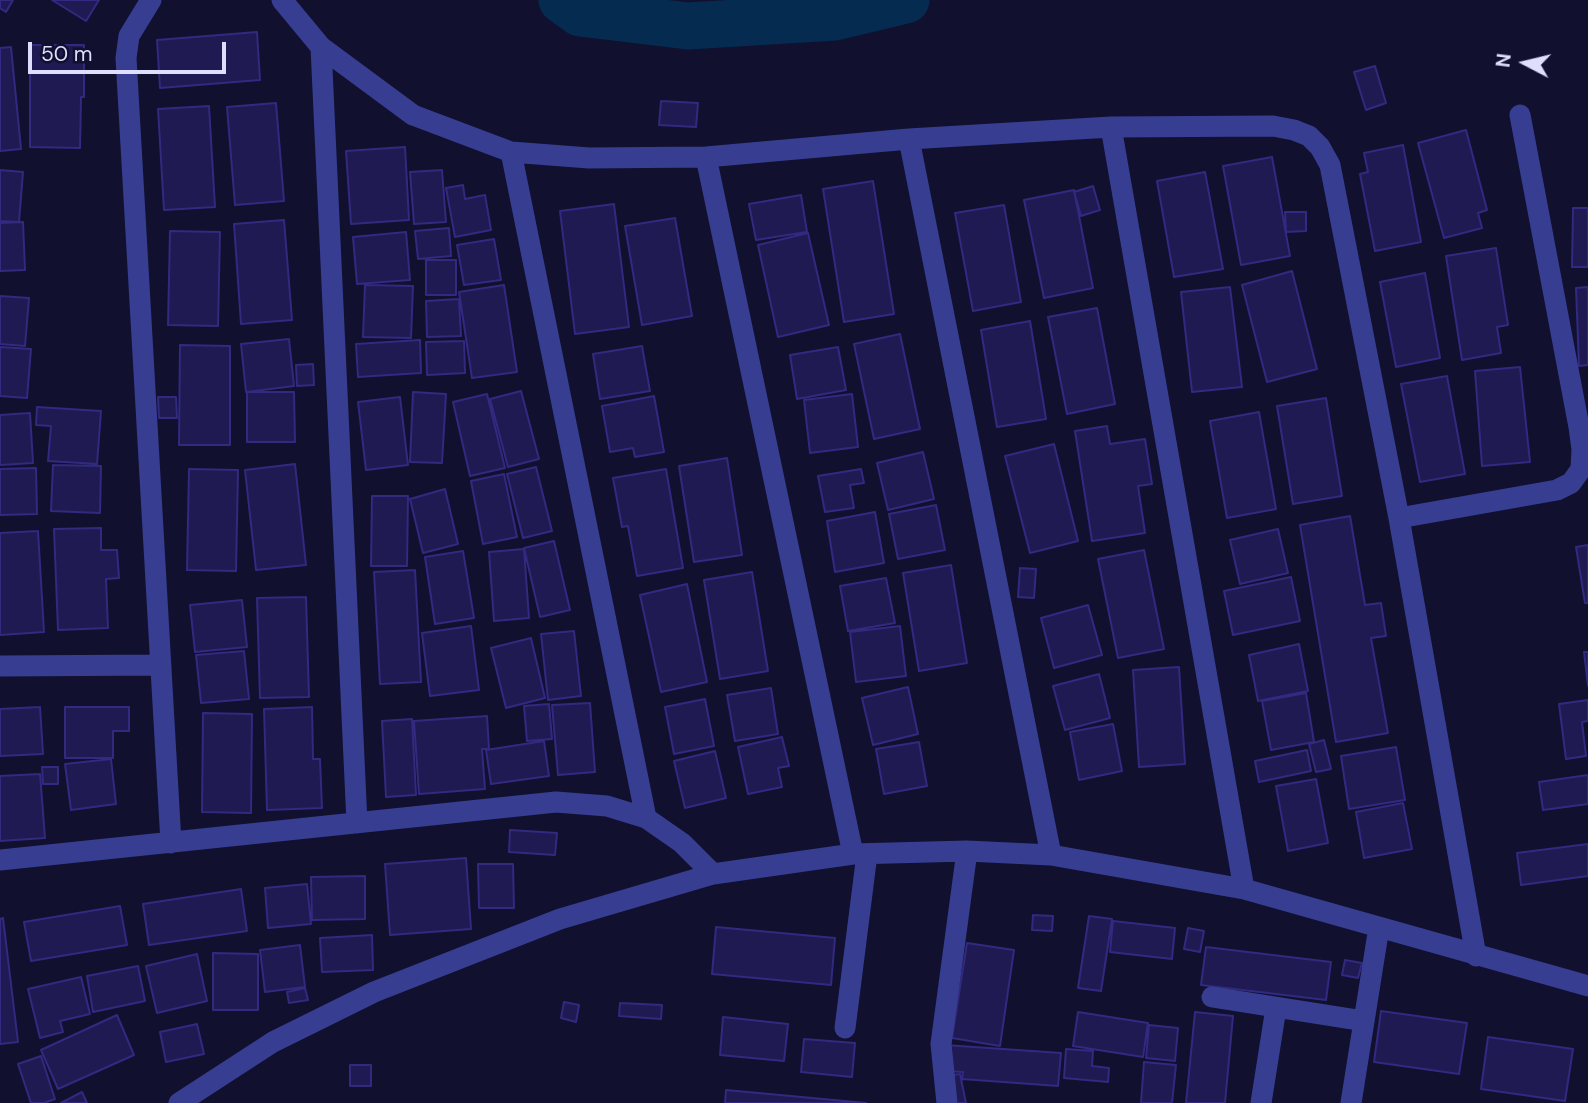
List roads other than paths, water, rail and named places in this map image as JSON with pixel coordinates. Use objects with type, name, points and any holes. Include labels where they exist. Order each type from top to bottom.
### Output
[{"type":"street","points":[[151,0],[129,36],[126,58],[172,844]]},
{"type":"street","points":[[282,0],[321,47],[413,116],[511,152],[589,158],[706,157],[909,139],[1111,127],[1273,126],[1309,136],[1320,147],[1330,165],[1399,518],[1476,956]]},
{"type":"street","points":[[321,47],[357,823]]},
{"type":"street","points":[[1399,518],[1557,490],[1571,484],[1581,469],[1579,427],[1520,115]]},
{"type":"street","points":[[1111,127],[1244,888]]},
{"type":"street","points":[[909,139],[1051,855]]},
{"type":"street","points":[[511,152],[646,818]]},
{"type":"street","points":[[706,157],[860,854],[845,1028]]},
{"type":"street","points":[[0,666],[161,665]]},
{"type":"street","points":[[0,860],[556,802],[607,806],[646,818],[682,843],[713,874]]},
{"type":"street","points":[[947,1103],[940,1044],[967,851]]},
{"type":"street","points":[[179,1103],[273,1042],[374,992],[560,919],[713,874],[860,854],[967,851],[1051,855],[1244,888],[1588,986]]},
{"type":"street","points":[[1351,1103],[1379,928]]},
{"type":"street","points":[[1212,998],[1364,1021]]},
{"type":"street","points":[[1261,1103],[1276,1007]]},
{"type":"waterway","points":[[562,0],[580,13],[688,26],[835,17],[906,0]]}]
